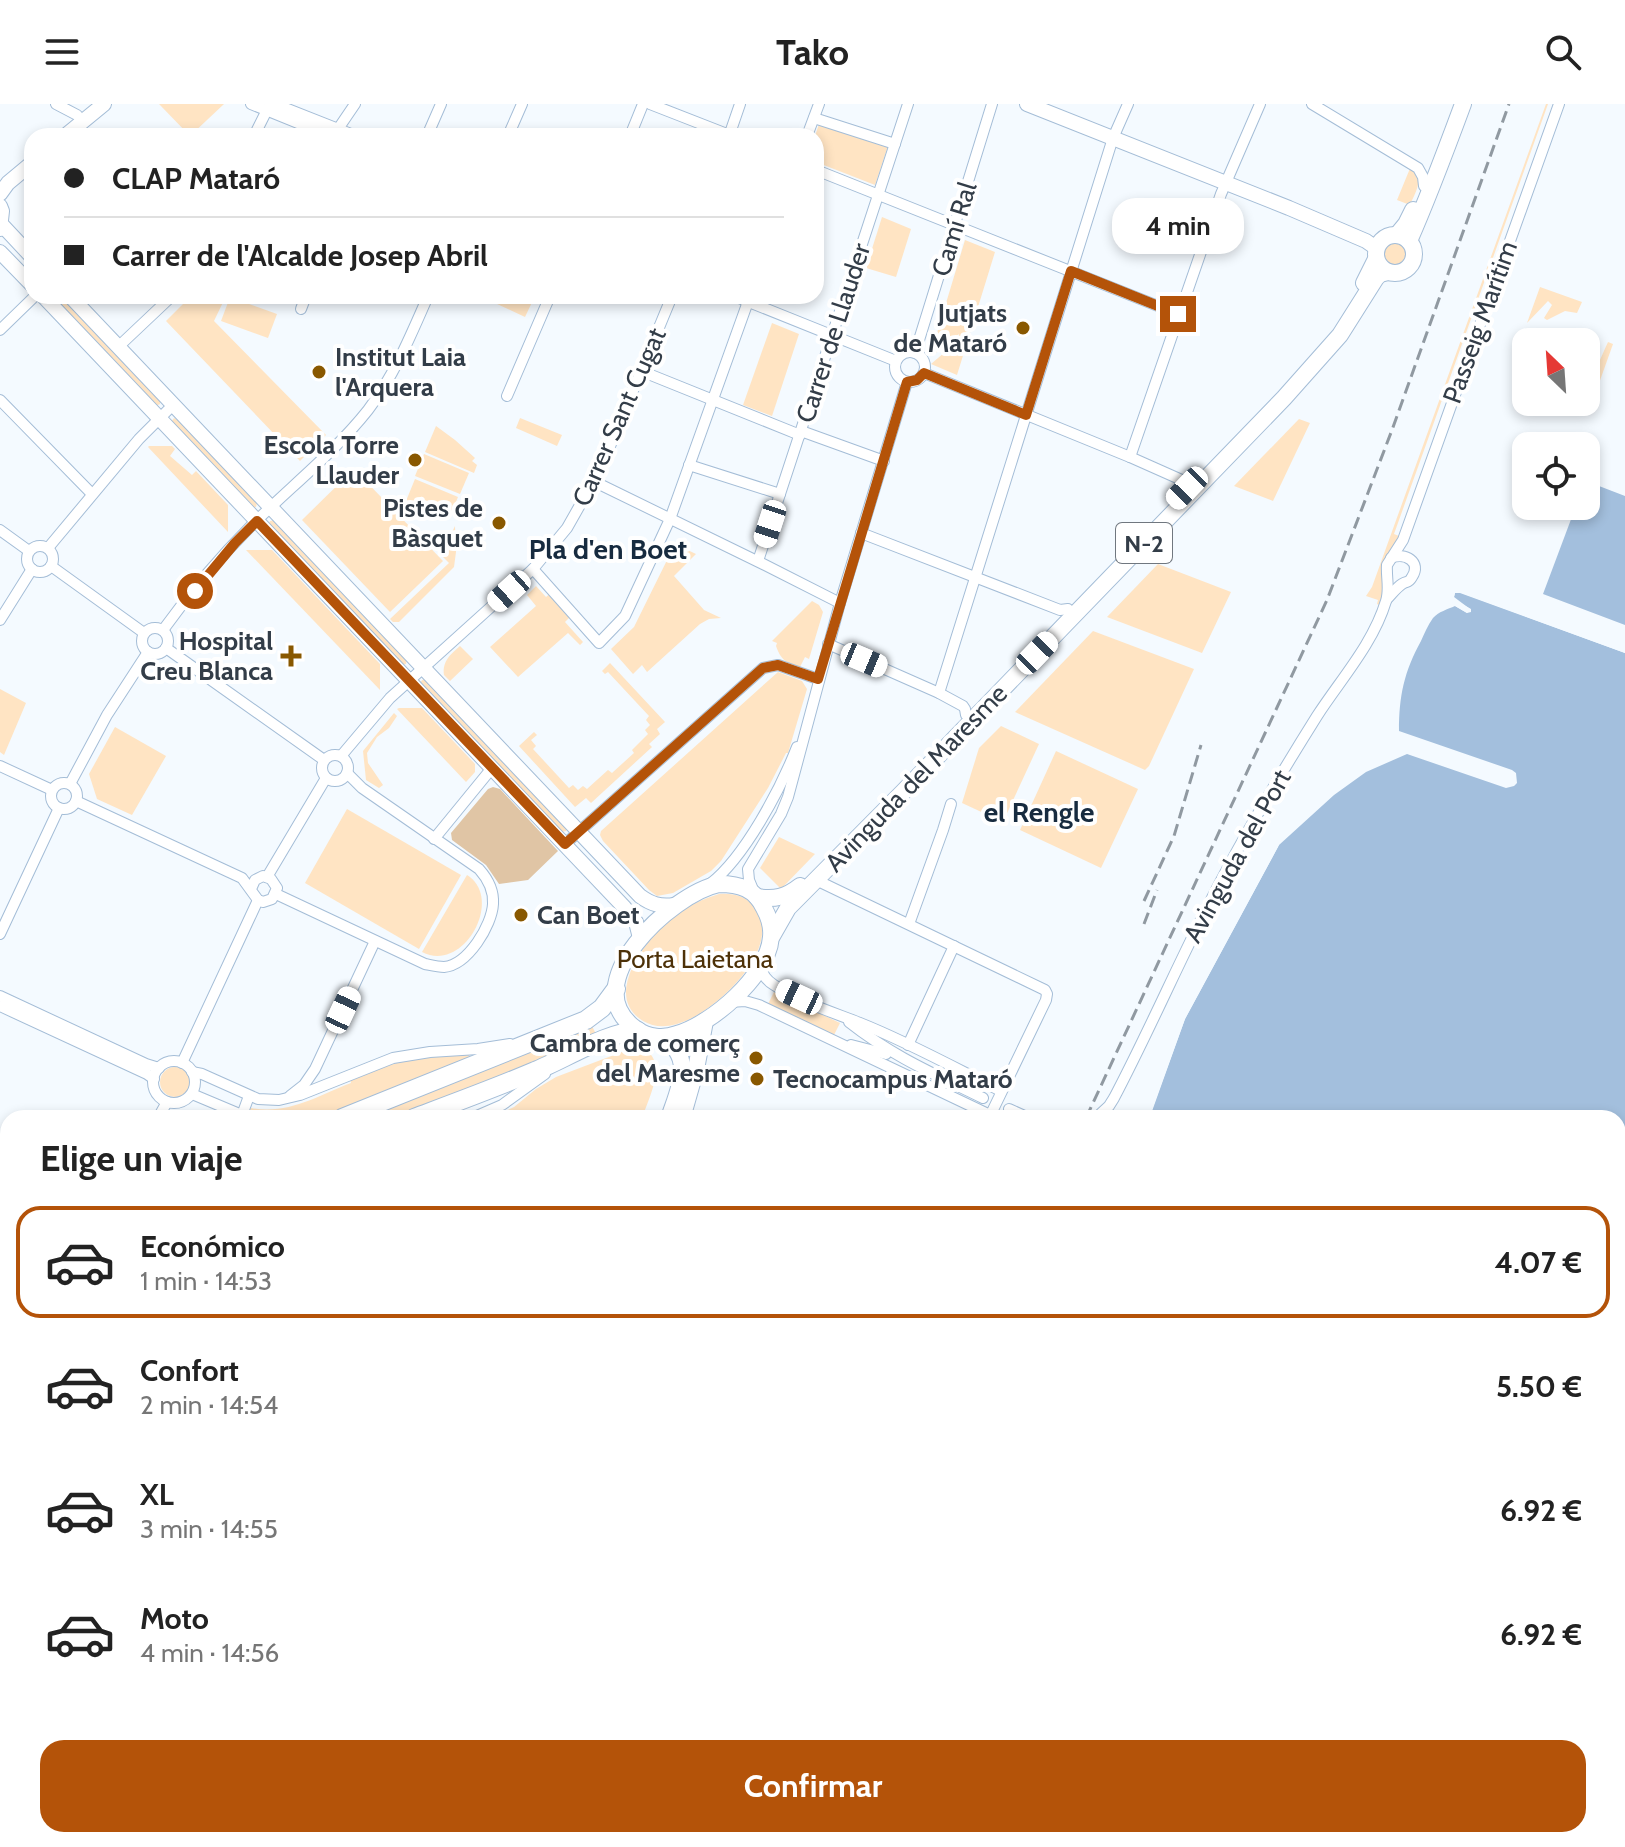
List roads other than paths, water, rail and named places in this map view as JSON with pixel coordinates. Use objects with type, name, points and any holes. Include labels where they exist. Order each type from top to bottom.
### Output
[{"type":"highway","points":[[362,1110],[591,1017],[616,989]]},
{"type":"highway","points":[[435,1110],[537,1071],[618,1034],[638,1031]]},
{"type":"main road","points":[[1403,238],[1382,239],[1376,254],[1380,267],[1388,272],[1403,272],[1411,265],[1414,255],[1403,238],[1406,224],[1455,104]]},
{"type":"main road","points":[[1403,238],[1432,189],[1463,104]]},
{"type":"main road","name":"Avinguda del Maresme","points":[[756,895],[784,897],[798,888],[1187,488],[1315,354],[1355,299],[1376,254]]},
{"type":"main road","name":"Avinguda del Maresme","points":[[772,936],[788,908],[1284,398],[1340,335],[1376,278],[1388,272]]},
{"type":"main road","points":[[719,884],[738,885],[756,895],[769,918],[772,936],[760,966],[745,986],[705,1021],[679,1034],[649,1035],[629,1023],[620,1009],[616,989],[623,967],[651,925],[674,905],[704,888],[719,884]]},
{"type":"main road","points":[[684,1110],[705,1021]]},
{"type":"main road","points":[[661,1037],[676,1048],[683,1070],[671,1110]]},
{"type":"street","points":[[56,104],[82,121]]},
{"type":"street","points":[[74,128],[104,104]]},
{"type":"street","points":[[251,104],[270,106],[324,128]]},
{"type":"street","points":[[337,128],[355,104]]},
{"type":"street","points":[[430,128],[441,104]]},
{"type":"street","points":[[512,128],[522,104]]},
{"type":"street","points":[[633,128],[643,104]]},
{"type":"street","points":[[650,104],[710,128]]},
{"type":"street","points":[[732,128],[740,104]]},
{"type":"street","points":[[810,128],[819,104]]},
{"type":"street","name":"Carrer de Llauder","points":[[758,561],[908,104]]},
{"type":"street","name":"Camí Ral","points":[[915,353],[992,104]]},
{"type":"street","points":[[1027,104],[1366,241],[1376,254]]},
{"type":"street","points":[[939,693],[1113,138],[1128,104]]},
{"type":"street","points":[[1130,457],[1225,184],[1260,104]]},
{"type":"street","points":[[1312,104],[1418,168],[1424,186]]},
{"type":"street","name":"Passeig Marítim","points":[[1391,558],[1403,540],[1559,104]]},
{"type":"street","points":[[258,128],[270,106]]},
{"type":"street","points":[[814,118],[895,144]]},
{"type":"street","points":[[0,194],[24,170]]},
{"type":"street","points":[[824,173],[1178,314]]},
{"type":"street","points":[[0,206],[1,227],[24,249]]},
{"type":"street","points":[[0,252],[24,277]]},
{"type":"street","points":[[0,330],[27,304]]},
{"type":"street","points":[[51,304],[633,917],[640,938]]},
{"type":"street","points":[[78,304],[646,900],[657,905],[674,905]]},
{"type":"street","points":[[118,347],[164,304]]},
{"type":"street","points":[[301,309],[303,304]]},
{"type":"street","points":[[163,630],[235,543],[334,447],[368,409],[401,356],[424,304]]},
{"type":"street","points":[[507,396],[547,304]]},
{"type":"street","name":"Carrer Sant Cugat","points":[[341,756],[386,702],[533,569],[567,528],[595,482],[669,304]]},
{"type":"street","points":[[533,569],[599,643],[625,616],[670,519],[747,304]]},
{"type":"street","points":[[761,304],[896,361]]},
{"type":"street","points":[[915,353],[924,361],[924,373],[917,380],[907,382],[896,374],[896,361],[902,355],[915,353]]},
{"type":"street","points":[[641,371],[712,401],[884,461]]},
{"type":"street","points":[[924,373],[1130,457],[1184,481],[1187,488]]},
{"type":"street","points":[[756,895],[748,869],[788,797],[828,644],[907,382]]},
{"type":"street","points":[[0,400],[92,494]]},
{"type":"street","points":[[48,548],[139,439],[173,405]]},
{"type":"street","points":[[689,465],[780,494]]},
{"type":"street","points":[[595,482],[840,603]]},
{"type":"street","points":[[0,530],[29,551]]},
{"type":"street","points":[[861,533],[1060,610],[1068,609]]},
{"type":"street","points":[[1403,540],[1406,556]]},
{"type":"street","points":[[36,546],[48,548],[53,558],[51,566],[42,572],[32,569],[27,563],[29,551],[36,546]]},
{"type":"street","points":[[1406,556],[1415,570],[1411,579],[1395,582],[1386,570],[1391,558],[1406,556]]},
{"type":"street","points":[[51,566],[144,633]]},
{"type":"street","points":[[0,620],[32,569]]},
{"type":"street","name":"Avinguda del Port","points":[[1387,599],[1389,578]]},
{"type":"street","name":"Avinguda del Port","points":[[1105,1110],[1124,1079],[1234,856],[1310,728],[1365,646],[1387,599],[1402,583]]},
{"type":"street","points":[[144,633],[155,628],[163,630]]},
{"type":"street","points":[[144,633],[143,645],[148,652],[158,654],[166,648],[168,641],[163,630]]},
{"type":"street","points":[[828,644],[939,693],[963,706],[966,715]]},
{"type":"street","points":[[166,648],[324,760]]},
{"type":"street","points":[[70,784],[107,715],[148,652]]},
{"type":"street","points":[[565,844],[763,668],[778,665],[818,679]]},
{"type":"street","points":[[704,888],[733,861],[777,791],[810,711]]},
{"type":"street","points":[[276,894],[425,964],[444,967],[460,961],[481,937],[494,902],[490,883],[479,869],[362,788],[347,773],[347,763],[341,756],[332,755],[324,760],[322,770],[326,778],[338,781],[347,773]]},
{"type":"street","points":[[0,766],[52,790]]},
{"type":"street","points":[[434,839],[492,768]]},
{"type":"street","points":[[267,877],[326,778]]},
{"type":"street","points":[[58,784],[70,784],[77,792],[76,801],[69,808],[59,808],[53,803],[52,790],[58,784]]},
{"type":"street","points":[[76,801],[242,878],[258,900],[268,901],[276,894],[277,888],[275,883],[263,876],[255,880],[251,889]]},
{"type":"street","points":[[909,924],[951,804]]},
{"type":"street","points":[[0,934],[59,808]]},
{"type":"street","points":[[816,880],[1041,986],[1047,994],[1043,1006],[993,1110]]},
{"type":"street","points":[[182,1063],[258,900]]},
{"type":"street","points":[[288,1097],[304,1085],[315,1069],[375,941]]},
{"type":"street","points":[[908,1045],[954,946]]},
{"type":"street","points":[[760,966],[763,976],[775,986],[844,1019],[903,1060]]},
{"type":"street","points":[[0,996],[159,1068]]},
{"type":"street","points":[[729,1002],[755,1003],[976,1110]]},
{"type":"street","points":[[0,1006],[154,1079]]},
{"type":"street","points":[[844,1019],[858,1022],[1001,1091]]},
{"type":"street","points":[[192,1072],[195,1083],[188,1098],[178,1103],[167,1102],[157,1094],[154,1079],[159,1068],[172,1062],[182,1063],[192,1072],[268,1101],[300,1095],[408,1054],[478,1049],[543,1038]]},
{"type":"street","points":[[834,1041],[903,1060],[983,1098]]},
{"type":"street","points":[[490,1110],[590,1047]]},
{"type":"street","points":[[315,1069],[314,1076],[318,1082],[341,1078]]},
{"type":"street","points":[[690,1089],[692,1110]]},
{"type":"street","points":[[192,1094],[230,1110]]},
{"type":"street","points":[[244,1110],[249,1096]]},
{"type":"street","points":[[162,1110],[167,1102]]},
{"type":"water","points":[[1600,486],[1625,496],[1625,625],[1543,594],[1571,520],[1600,520]]},
{"type":"water","points":[[1455,593],[1625,653],[1625,1110],[1152,1110],[1185,1019],[1279,845],[1334,795],[1366,772],[1407,754],[1506,788],[1517,783],[1516,773],[1512,770],[1399,731],[1401,695],[1415,652],[1429,624],[1438,614],[1455,606],[1467,613],[1470,609],[1454,597]]},
{"type":"railway","points":[[1090,1110],[1327,600],[1392,430],[1509,104]]},
{"type":"railway","points":[[1144,901],[1174,836],[1201,745]]},
{"type":"railway","points":[[1144,924],[1157,890]]},
{"type":"place","name":"Jutjats de Mataró","points":[[1023,328]]},
{"type":"place","name":"Institut Laia l'Arquera","points":[[319,372]]},
{"type":"place","name":"Escola Torre Llauder","points":[[415,460]]},
{"type":"place","name":"Pistes de Bàsquet","points":[[499,523]]},
{"type":"place","name":"Hospital Creu Blanca","points":[[291,656]]},
{"type":"place","name":"Can Boet","points":[[521,915]]},
{"type":"place","name":"Cambra de comerç del Maresme","points":[[756,1058]]},
{"type":"place","name":"Tecnocampus Mataró","points":[[757,1079]]},
{"type":"district","name":"Pla d'en Boet","points":[[608,549]]},
{"type":"district","name":"el Rengle","points":[[1039,812]]},
{"type":"park label","name":"Porta Laietana","points":[[695,959]]}]
